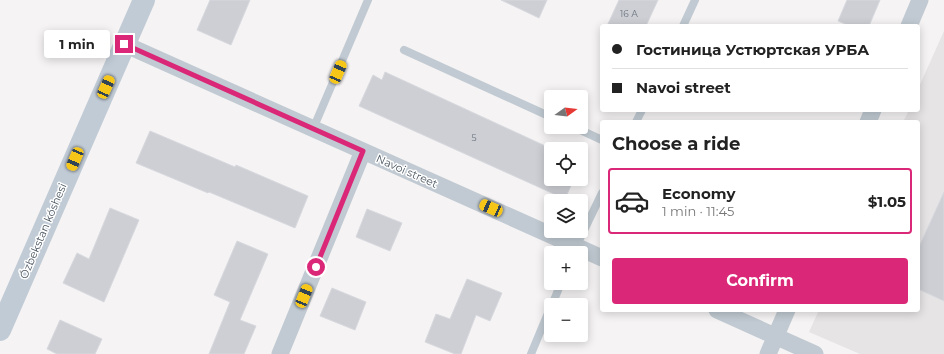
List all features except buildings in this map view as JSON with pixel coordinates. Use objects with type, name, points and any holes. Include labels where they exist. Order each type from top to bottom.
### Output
[{"type":"street","name":"Ózbekstan kóshesi","points":[[0,330],[144,0]]},
{"type":"street","points":[[910,24],[920,0]]},
{"type":"street","name":"Navoi street","points":[[124,44],[363,151],[565,246]]},
{"type":"street","points":[[280,354],[363,151]]},
{"type":"street","name":"Navoi street","points":[[588,254],[600,257]]},
{"type":"street","points":[[722,312],[815,354]]},
{"type":"street","points":[[768,354],[786,312]]},
{"type":"lane","points":[[314,129],[368,0]]},
{"type":"lane","points":[[684,24],[695,0]]},
{"type":"lane","points":[[404,50],[544,114]]},
{"type":"lane","points":[[588,134],[600,139]]},
{"type":"lane","points":[[576,246],[600,196]]},
{"type":"lane","points":[[531,354],[544,323]]},
{"type":"shaded area","points":[[944,31],[944,354],[860,354],[809,332],[818,312],[920,312],[920,120],[904,120],[908,112],[920,112],[920,85]]},
{"type":"route","points":[[124,44],[363,151],[316,267]]}]
